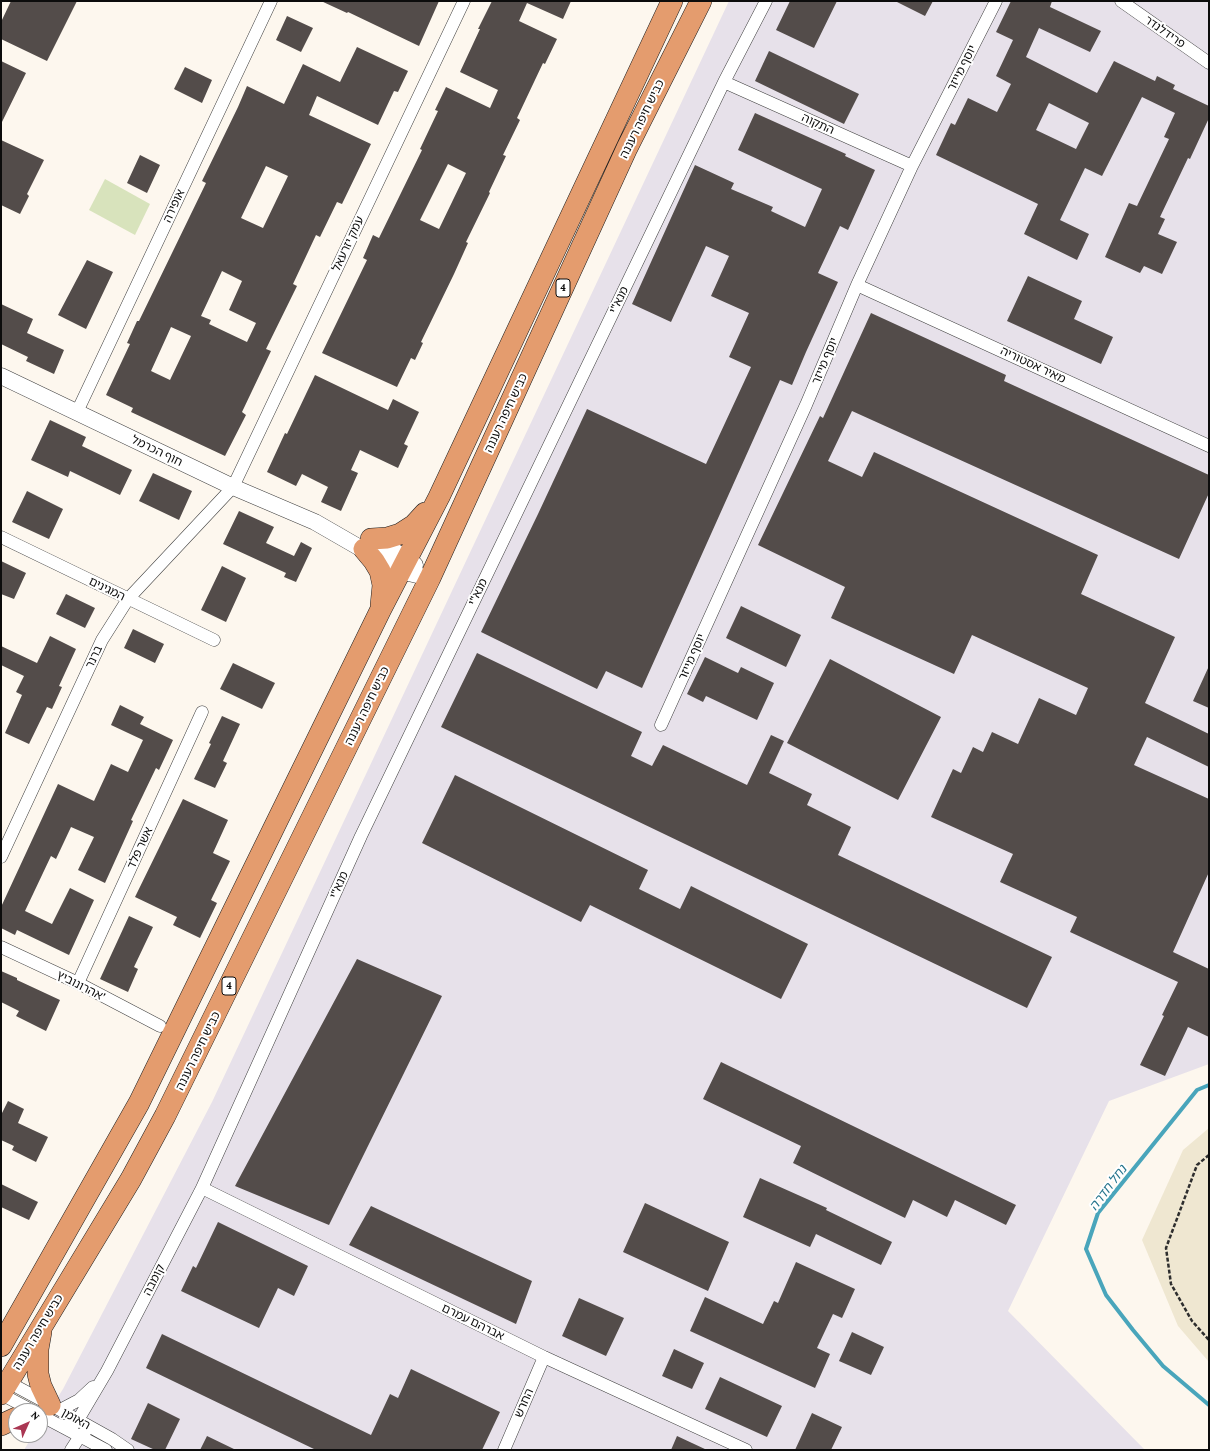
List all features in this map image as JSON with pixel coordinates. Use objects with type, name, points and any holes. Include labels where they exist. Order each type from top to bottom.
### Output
[{"type":"highway","name":"כביש חיפה רעננה","points":[[1,1346],[139,1103],[381,609],[439,498],[672,1]]},
{"type":"highway","name":"כביש חיפה רעננה","points":[[2,1389],[131,1179],[165,1116],[430,578],[628,148],[701,1]]},
{"type":"highway","points":[[381,609],[383,586],[380,571],[367,544],[400,534],[414,525],[439,498]]},
{"type":"highway","points":[[42,1326],[38,1349],[38,1374],[45,1403]]},
{"type":"street","name":"אופירה","points":[[77,412],[271,1]]},
{"type":"street","name":"עמק יזרעאל","points":[[233,487],[464,1]]},
{"type":"street","name":"מנא\"י","points":[[202,1188],[361,836],[724,82],[766,1]]},
{"type":"street","name":"יוסף מייזר","points":[[661,725],[806,405],[857,285],[912,166],[996,1]]},
{"type":"street","name":"פרידלנדר","points":[[1121,1],[1209,63]]},
{"type":"street","name":"התקוה","points":[[724,82],[912,166]]},
{"type":"street","name":"מאיר אסטוריה","points":[[857,285],[1209,446]]},
{"type":"street","name":"חוף הכרמל","points":[[1,376],[233,487],[367,544],[430,578]]},
{"type":"street","name":"ברנר","points":[[1,857],[102,640],[128,599],[233,487]]},
{"type":"street","name":"המגינים","points":[[1,537],[214,640]]},
{"type":"street","name":"אשר פלד","points":[[78,983],[202,712]]},
{"type":"street","name":"אהרונוביץ'","points":[[1,947],[78,983],[160,1026]]},
{"type":"street","name":"אברהם עמרם","points":[[202,1188],[544,1357],[746,1450]]},
{"type":"street","name":"קומבה","points":[[78,1420],[107,1371],[202,1188]]},
{"type":"street","name":"החרש","points":[[504,1450],[544,1357]]},
{"type":"street","name":"קומבה","points":[[48,1410],[74,1403],[87,1394],[107,1371]]},
{"type":"street","name":"האומן","points":[[2,1389],[31,1403]]},
{"type":"street","name":"האומן","points":[[2,1389],[31,1403]]},
{"type":"street","name":"האומן","points":[[48,1411],[78,1420],[128,1450]]},
{"type":"street","name":"האומן","points":[[48,1412],[62,1426],[80,1436],[96,1448]]},
{"type":"street","points":[[62,1426],[72,1426],[78,1420]]},
{"type":"street","points":[[71,1450],[80,1436],[88,1432],[102,1434]]},
{"type":"path","points":[[1209,1155],[1197,1165],[1166,1248],[1171,1284],[1192,1321],[1209,1340]]},
{"type":"shaded area","points":[[729,1],[1209,1],[1209,1064],[1109,1101],[1008,1311],[1145,1450],[24,1450],[28,1443],[48,1443],[48,1412],[63,1389],[212,1102]]},
{"type":"shaded area","points":[[1209,1128],[1209,1362],[1178,1326],[1142,1240],[1183,1150]]},
{"type":"green space","points":[[105,179],[150,204],[135,235],[89,210]]},
{"type":"building","points":[[11,1],[77,1],[47,61],[1,39],[1,22]]},
{"type":"building","points":[[321,1],[439,1],[419,46],[348,12],[347,13]]},
{"type":"building","points":[[492,1],[571,1],[563,19],[527,3],[519,21],[557,39],[545,64],[543,63],[517,118],[520,120],[503,155],[506,156],[466,242],[468,243],[454,274],[421,342],[423,343],[415,360],[411,358],[397,387],[322,353],[367,260],[363,258],[373,235],[379,238],[422,150],[420,149],[438,111],[435,110],[446,87],[490,108],[498,90],[460,72],[480,29],[478,29]],"holes":[[[448,164],[466,173],[439,229],[420,220]]]},
{"type":"building","points":[[790,1],[837,1],[814,48],[776,30]]},
{"type":"building","points":[[895,1],[933,1],[925,16]]},
{"type":"building","points":[[1011,1],[1052,1],[1050,7],[1101,31],[1090,52],[1039,28],[1026,57],[1097,93],[1114,61],[1155,81],[1157,76],[1175,85],[1173,89],[1209,106],[1209,118],[1160,217],[1165,219],[1158,234],[1177,242],[1162,274],[1144,266],[1140,273],[1105,257],[1129,203],[1137,206],[1169,139],[1164,137],[1175,113],[1142,97],[1102,176],[1085,168],[1060,220],[1089,234],[1077,260],[1024,234],[1038,204],[936,155],[951,123],[955,125],[968,98],[997,112],[1011,84],[996,76],[1013,40],[996,32]],"holes":[[[1049,103],[1089,123],[1076,149],[1036,130]]]},
{"type":"building","points":[[287,16],[313,28],[301,52],[276,40]]},
{"type":"building","points":[[357,47],[408,71],[398,92],[394,91],[378,125],[317,96],[309,115],[371,144],[342,204],[337,202],[320,237],[316,235],[293,284],[297,286],[266,349],[271,351],[242,412],[246,415],[225,456],[131,412],[133,408],[106,395],[130,344],[127,343],[137,321],[139,321],[206,183],[202,181],[247,86],[284,104],[303,64],[340,82]],"holes":[[[266,166],[288,176],[263,228],[241,218]],[[222,271],[242,281],[229,310],[256,323],[247,342],[209,324],[211,320],[201,316]],[[171,327],[191,336],[170,380],[151,371]]]},
{"type":"building","points":[[769,51],[859,94],[844,124],[755,81]]},
{"type":"building","points":[[1,61],[26,73],[1,124]]},
{"type":"building","points":[[185,67],[212,80],[202,103],[174,89]]},
{"type":"building","points":[[755,113],[846,154],[845,156],[875,170],[848,230],[840,226],[818,273],[838,282],[792,385],[780,380],[642,688],[606,671],[597,689],[481,632],[587,409],[706,464],[751,367],[729,357],[749,313],[711,296],[729,256],[706,246],[671,322],[632,304],[695,165],[734,183],[731,189],[773,207],[771,211],[805,227],[822,189],[738,150]]},
{"type":"building","points":[[1,140],[44,160],[27,194],[29,196],[20,214],[1,205]]},
{"type":"building","points":[[140,155],[160,165],[147,193],[127,183]]},
{"type":"building","points":[[87,260],[113,272],[86,329],[58,315]]},
{"type":"building","points":[[1028,276],[1082,301],[1074,319],[1113,337],[1101,364],[1007,321]]},
{"type":"building","points":[[1,304],[33,319],[27,333],[64,350],[54,374],[26,361],[28,357],[1,344]]},
{"type":"building","points":[[871,313],[1006,375],[1004,381],[1209,475],[1209,493],[1179,559],[852,411],[828,461],[862,477],[874,452],[1098,555],[1081,594],[1175,637],[1145,703],[1209,734],[1209,767],[1147,737],[1134,765],[1209,799],[1209,872],[1173,952],[1209,969],[1209,1037],[1188,1027],[1165,1076],[1140,1065],[1164,1016],[1162,1015],[1178,982],[1070,932],[1077,917],[1000,882],[1013,854],[931,817],[953,769],[961,773],[973,747],[983,752],[992,732],[1018,744],[1039,698],[1076,715],[1088,688],[972,635],[954,674],[831,618],[845,587],[758,545],[820,416],[823,418]]},
{"type":"building","points":[[315,375],[388,410],[393,399],[419,412],[404,444],[408,446],[398,468],[360,450],[351,470],[358,473],[341,511],[321,502],[328,487],[302,474],[296,486],[267,472]]},
{"type":"building","points":[[50,420],[86,437],[82,446],[132,470],[120,495],[70,471],[68,477],[31,460]]},
{"type":"building","points":[[153,473],[192,491],[179,520],[139,501]]},
{"type":"building","points":[[27,491],[63,509],[49,539],[12,522]]},
{"type":"building","points":[[239,511],[274,527],[266,543],[294,556],[301,542],[312,548],[296,582],[284,577],[286,573],[223,544]]},
{"type":"building","points":[[1,561],[26,573],[14,599],[1,594]]},
{"type":"building","points":[[222,566],[246,578],[226,622],[201,610]]},
{"type":"building","points":[[66,594],[95,608],[85,628],[56,614]]},
{"type":"building","points":[[741,606],[801,635],[786,667],[726,638]]},
{"type":"building","points":[[133,629],[164,644],[155,663],[124,648]]},
{"type":"building","points":[[50,636],[76,649],[59,686],[62,687],[52,709],[47,707],[29,744],[5,733],[22,695],[16,692],[24,676],[1,665],[1,646],[37,663]]},
{"type":"building","points":[[477,653],[642,732],[631,756],[652,766],[663,745],[747,785],[771,735],[784,741],[769,773],[812,794],[807,805],[851,827],[838,855],[1052,957],[1027,1008],[441,727]]},
{"type":"building","points":[[705,657],[738,673],[741,667],[774,683],[757,720],[706,696],[703,702],[687,694]]},
{"type":"building","points":[[830,659],[941,717],[898,800],[787,743]]},
{"type":"building","points":[[233,663],[275,683],[262,709],[220,689]]},
{"type":"building","points":[[1209,666],[1209,708],[1193,701]]},
{"type":"building","points":[[120,705],[144,717],[140,724],[173,740],[159,770],[156,768],[131,820],[133,821],[105,883],[78,870],[94,837],[71,827],[56,859],[51,856],[25,911],[52,924],[70,888],[94,900],[69,955],[17,930],[15,935],[1,928],[1,907],[58,784],[94,801],[111,764],[128,772],[143,740],[111,725]]},
{"type":"building","points":[[222,716],[240,724],[223,761],[227,763],[215,788],[194,779],[211,744],[209,743]]},
{"type":"building","points":[[455,775],[648,870],[639,889],[680,909],[691,886],[808,944],[781,999],[590,905],[581,922],[422,843]]},
{"type":"building","points":[[183,799],[228,820],[213,853],[230,861],[211,900],[217,903],[200,938],[173,925],[177,917],[135,897]]},
{"type":"building","points":[[129,916],[153,927],[134,967],[138,969],[128,992],[100,979]]},
{"type":"building","points":[[357,959],[442,996],[329,1225],[235,1186]]},
{"type":"building","points":[[1,971],[60,1000],[46,1031],[16,1016],[19,1011],[1,1002]]},
{"type":"building","points":[[721,1062],[1016,1205],[1006,1225],[955,1200],[947,1217],[913,1200],[905,1218],[793,1163],[801,1146],[703,1099]]},
{"type":"building","points":[[8,1101],[24,1109],[18,1123],[48,1137],[36,1162],[12,1150],[14,1146],[1,1140],[1,1115]]},
{"type":"building","points":[[760,1178],[827,1208],[826,1210],[892,1242],[881,1265],[816,1234],[810,1247],[743,1217]]},
{"type":"building","points":[[1,1184],[38,1202],[29,1220],[1,1207]]},
{"type":"building","points":[[645,1203],[729,1242],[708,1291],[623,1252]]},
{"type":"building","points":[[371,1206],[532,1281],[516,1324],[349,1245]]},
{"type":"building","points":[[218,1222],[308,1266],[294,1296],[278,1288],[259,1328],[181,1291],[193,1266],[196,1268]]},
{"type":"building","points":[[796,1262],[855,1289],[842,1318],[833,1314],[817,1348],[830,1354],[815,1388],[690,1331],[705,1297],[763,1324],[774,1301],[778,1303]]},
{"type":"building","points":[[579,1298],[624,1318],[606,1356],[562,1336]]},
{"type":"building","points":[[852,1332],[884,1347],[871,1375],[839,1361]]},
{"type":"building","points":[[162,1334],[371,1435],[390,1394],[398,1398],[411,1369],[500,1412],[482,1450],[316,1450],[146,1368]]},
{"type":"building","points":[[674,1349],[704,1363],[692,1389],[662,1376]]},
{"type":"building","points":[[720,1377],[782,1406],[767,1437],[705,1409]]},
{"type":"building","points":[[148,1403],[180,1419],[165,1450],[155,1450],[131,1439]]},
{"type":"building","points":[[812,1413],[842,1427],[831,1450],[795,1450]]},
{"type":"building","points":[[207,1436],[236,1450],[200,1450]]},
{"type":"building","points":[[677,1436],[707,1450],[671,1450]]},
{"type":"waterway","name":"נחל חדרה","points":[[1209,1085],[1197,1090],[1098,1213],[1086,1249],[1106,1295],[1133,1330],[1163,1366],[1209,1405]]}]
